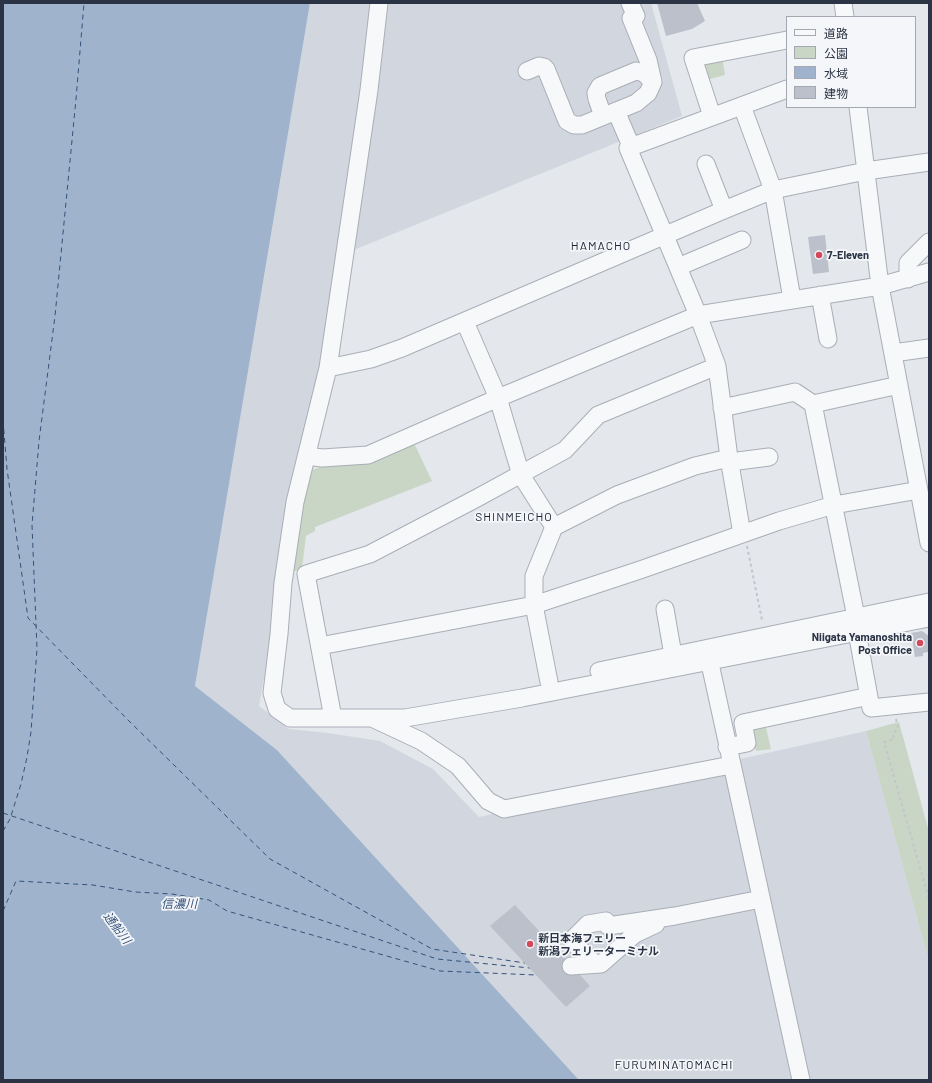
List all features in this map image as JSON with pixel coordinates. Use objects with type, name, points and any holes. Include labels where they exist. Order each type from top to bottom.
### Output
[{"type":"street","points":[[378,3],[369,90],[328,368],[308,456],[295,502],[283,583],[272,693],[277,709],[290,718],[372,718],[413,716],[522,698],[707,655],[856,624],[929,602]]},
{"type":"street","points":[[527,70],[539,66],[546,69],[567,121],[570,123],[582,125],[636,103],[648,93],[653,82],[648,60],[631,18],[636,16],[630,3]]},
{"type":"street","points":[[844,3],[846,16]]},
{"type":"street","points":[[712,116],[693,58],[786,40]]},
{"type":"street","points":[[632,146],[610,114],[597,99],[596,93],[600,86],[636,71],[644,73],[653,82]]},
{"type":"street","points":[[744,533],[730,460],[717,366],[698,315],[628,148],[786,88]]},
{"type":"street","points":[[742,106],[773,190],[792,300]]},
{"type":"street","points":[[858,108],[880,286],[929,543]]},
{"type":"street","points":[[328,368],[371,359],[402,348],[773,190],[866,171],[929,162]]},
{"type":"street","points":[[706,164],[724,210]]},
{"type":"street","points":[[678,267],[742,240]]},
{"type":"street","points":[[908,279],[908,263],[929,242]]},
{"type":"street","points":[[308,456],[322,458],[368,455],[498,398],[698,315],[880,286],[929,272]]},
{"type":"street","points":[[820,295],[828,340]]},
{"type":"street","points":[[465,322],[498,398],[521,474],[554,527]]},
{"type":"street","points":[[893,353],[929,348]]},
{"type":"street","points":[[337,718],[320,646],[306,574],[370,554],[565,450],[598,415],[717,366]]},
{"type":"street","points":[[813,404],[899,386]]},
{"type":"street","points":[[722,408],[795,392],[813,404],[834,505],[871,708],[929,702]]},
{"type":"street","points":[[549,682],[534,605],[534,576],[554,527],[617,495],[694,466],[730,460],[769,457]]},
{"type":"street","points":[[320,646],[534,605],[779,521],[834,505],[919,490]]},
{"type":"street","points":[[665,609],[673,655]]},
{"type":"street","points":[[856,624],[929,618]]},
{"type":"street","points":[[337,718],[549,682],[673,655],[707,655]]},
{"type":"street","points":[[707,655],[801,1080]]},
{"type":"street","points":[[728,747],[747,743],[743,723],[860,698]]},
{"type":"street","points":[[372,718],[421,741],[458,766],[488,801],[504,809],[732,765]]},
{"type":"street","points":[[595,964],[573,942],[574,938],[588,924],[606,921],[608,926],[675,916],[761,899]]},
{"type":"street","points":[[572,966],[601,964],[635,934],[675,916]]},
{"type":"path","points":[[744,533],[762,620]]},
{"type":"path","points":[[893,706],[898,728],[893,734],[894,739],[884,742],[929,899]]},
{"type":"shaded area","points":[[310,3],[651,3],[682,116],[339,256],[259,706],[289,729],[380,741],[433,769],[479,817],[866,731],[929,962],[929,1080],[579,1080],[277,750],[195,686]]},
{"type":"green space","points":[[722,57],[725,75],[706,80],[702,65]]},
{"type":"green space","points":[[413,441],[432,481],[315,527],[315,531],[306,536],[302,568],[291,573],[294,544],[308,476],[312,470],[320,467],[367,460]]},
{"type":"green space","points":[[899,722],[929,832],[929,962],[866,731]]},
{"type":"green space","points":[[765,723],[771,749],[756,751],[751,731],[754,726]]},
{"type":"water","name":"信濃川","points":[[3,3],[310,3],[195,686],[277,750],[579,1080],[3,1080]]},
{"type":"building","points":[[657,3],[697,3],[705,21],[692,29],[666,36]]},
{"type":"building","name":"7-Eleven","points":[[825,235],[829,272],[813,274],[808,237]]},
{"type":"building","points":[[922,631],[929,636],[928,652],[923,653],[923,656],[915,657],[911,633]]},
{"type":"building","name":"新日本海フェリー 新潟フェリーターミナル","points":[[515,905],[590,986],[566,1007],[490,926]]},
{"type":"ferry route","points":[[3,831],[10,819],[21,784],[31,732],[37,649],[32,525],[39,441],[55,316],[84,3]]},
{"type":"ferry route","points":[[3,420],[7,469],[28,618],[129,721],[270,859],[432,949],[525,963]]},
{"type":"ferry route","points":[[3,813],[437,959],[530,968]]},
{"type":"ferry route","points":[[3,911],[16,881],[93,885],[135,892],[172,894],[209,900],[227,911],[440,971],[536,975]]},
{"type":"place","name":"7-Eleven","points":[[819,255]]},
{"type":"place","name":"Niigata Yamanoshita Post Office","points":[[920,643]]},
{"type":"place","name":"新日本海フェリー 新潟フェリーターミナル","points":[[530,944]]},
{"type":"district","name":"HAMACHO","points":[[601,246]]},
{"type":"district","name":"SHINMEICHO","points":[[514,517]]},
{"type":"district","name":"FURUMINATOMACHI","points":[[674,1065]]},
{"type":"water label","name":"通船川","points":[[117,928]]}]
